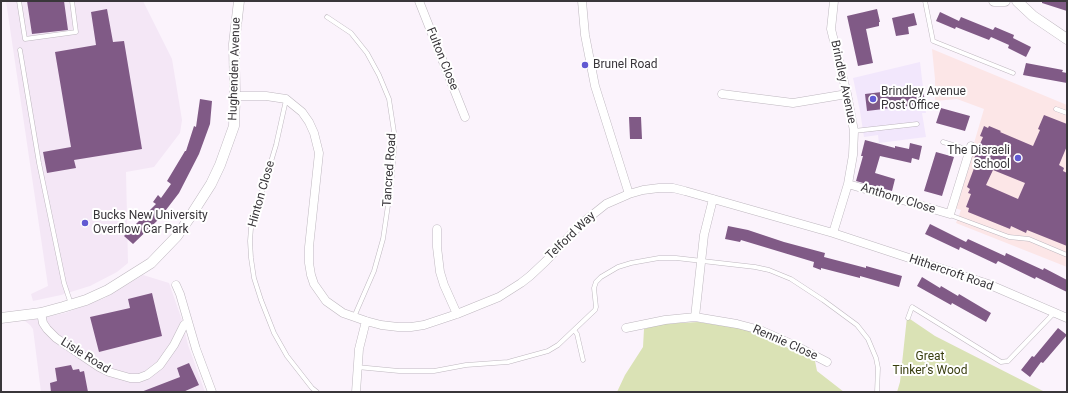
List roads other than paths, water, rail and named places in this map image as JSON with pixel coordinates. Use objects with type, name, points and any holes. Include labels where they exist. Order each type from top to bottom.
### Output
[{"type":"street","name":"Hughenden Avenue","points":[[1,318],[40,313],[72,304],[108,290],[151,263],[177,236],[211,184],[220,165],[234,126],[234,44],[239,1]]},
{"type":"street","name":"Fulton Close","points":[[419,1],[465,116]]},
{"type":"street","points":[[582,1],[585,35],[595,86],[629,194]]},
{"type":"street","name":"Brindley Avenue","points":[[833,234],[848,184],[853,155],[854,131],[847,94],[831,29],[834,1]]},
{"type":"street","points":[[994,1],[1005,1]]},
{"type":"street","points":[[1018,1],[1033,16],[1067,39]]},
{"type":"street","points":[[722,94],[793,103],[847,94]]},
{"type":"street","name":"Telford Way","points":[[235,96],[266,96],[286,100],[302,112],[309,122],[314,132],[318,148],[318,177],[309,247],[311,275],[314,284],[326,301],[343,313],[366,322],[381,325],[411,327],[431,323],[499,297],[521,283],[546,261],[586,220],[606,204],[629,194],[643,190],[673,188],[833,234]]},
{"type":"street","name":"Anthony Close","points":[[848,184],[950,214],[970,148]]},
{"type":"street","points":[[695,317],[704,235],[713,199]]},
{"type":"street","points":[[437,229],[437,247],[440,272],[457,314]]},
{"type":"street","name":"Hithercroft Road","points":[[833,234],[988,284],[1067,318]]},
{"type":"street","points":[[176,285],[196,349],[212,392]]},
{"type":"street","name":"Lisle Road","points":[[40,313],[43,323],[56,338],[99,367],[109,372],[130,378],[139,378],[147,375],[160,365],[174,344],[184,325],[188,322]]},
{"type":"street","name":"Rennie Close","points":[[626,328],[665,320],[695,317],[737,324],[760,330],[827,362]]},
{"type":"street","points":[[356,392],[359,349],[366,322]]},
{"type":"lane","points":[[19,1],[25,39],[76,32],[72,1]]},
{"type":"lane","points":[[924,1],[933,41],[1013,73]]},
{"type":"lane","name":"Tancred Road","points":[[327,17],[351,33],[367,53],[387,94],[392,114],[394,132],[391,185],[383,239],[374,271],[354,318]]},
{"type":"lane","points":[[20,50],[41,171],[64,283],[72,304]]},
{"type":"lane","name":"Hinton Close","points":[[286,100],[276,145],[251,228],[251,258],[254,278],[274,333],[287,356],[312,388],[317,392]]},
{"type":"lane","points":[[1056,109],[1067,113]]},
{"type":"lane","points":[[854,131],[917,124]]},
{"type":"lane","points":[[943,142],[970,148]]},
{"type":"lane","points":[[950,214],[1013,238],[1029,239],[1067,255]]},
{"type":"lane","points":[[357,367],[416,372],[508,362],[548,351],[574,330],[595,310],[594,288],[596,282],[601,277],[631,263],[659,258],[676,258],[754,267],[781,274],[806,288],[839,311],[864,332],[873,349],[878,368],[877,392]]},
{"type":"lane","points":[[908,318],[912,307],[1001,362],[1008,361],[1054,313]]},
{"type":"lane","points":[[574,330],[577,334],[583,360]]},
{"type":"place","name":"Brunel Road","points":[[585,65]]},
{"type":"place","name":"Brindley Avenue Post Office","points":[[873,99]]},
{"type":"place","name":"The Disraeli School","points":[[1018,158]]},
{"type":"place","name":"Bucks New University Overflow Car Park","points":[[85,223]]},
{"type":"park label","name":"Great Tinker's Wood","points":[[930,364]]}]
